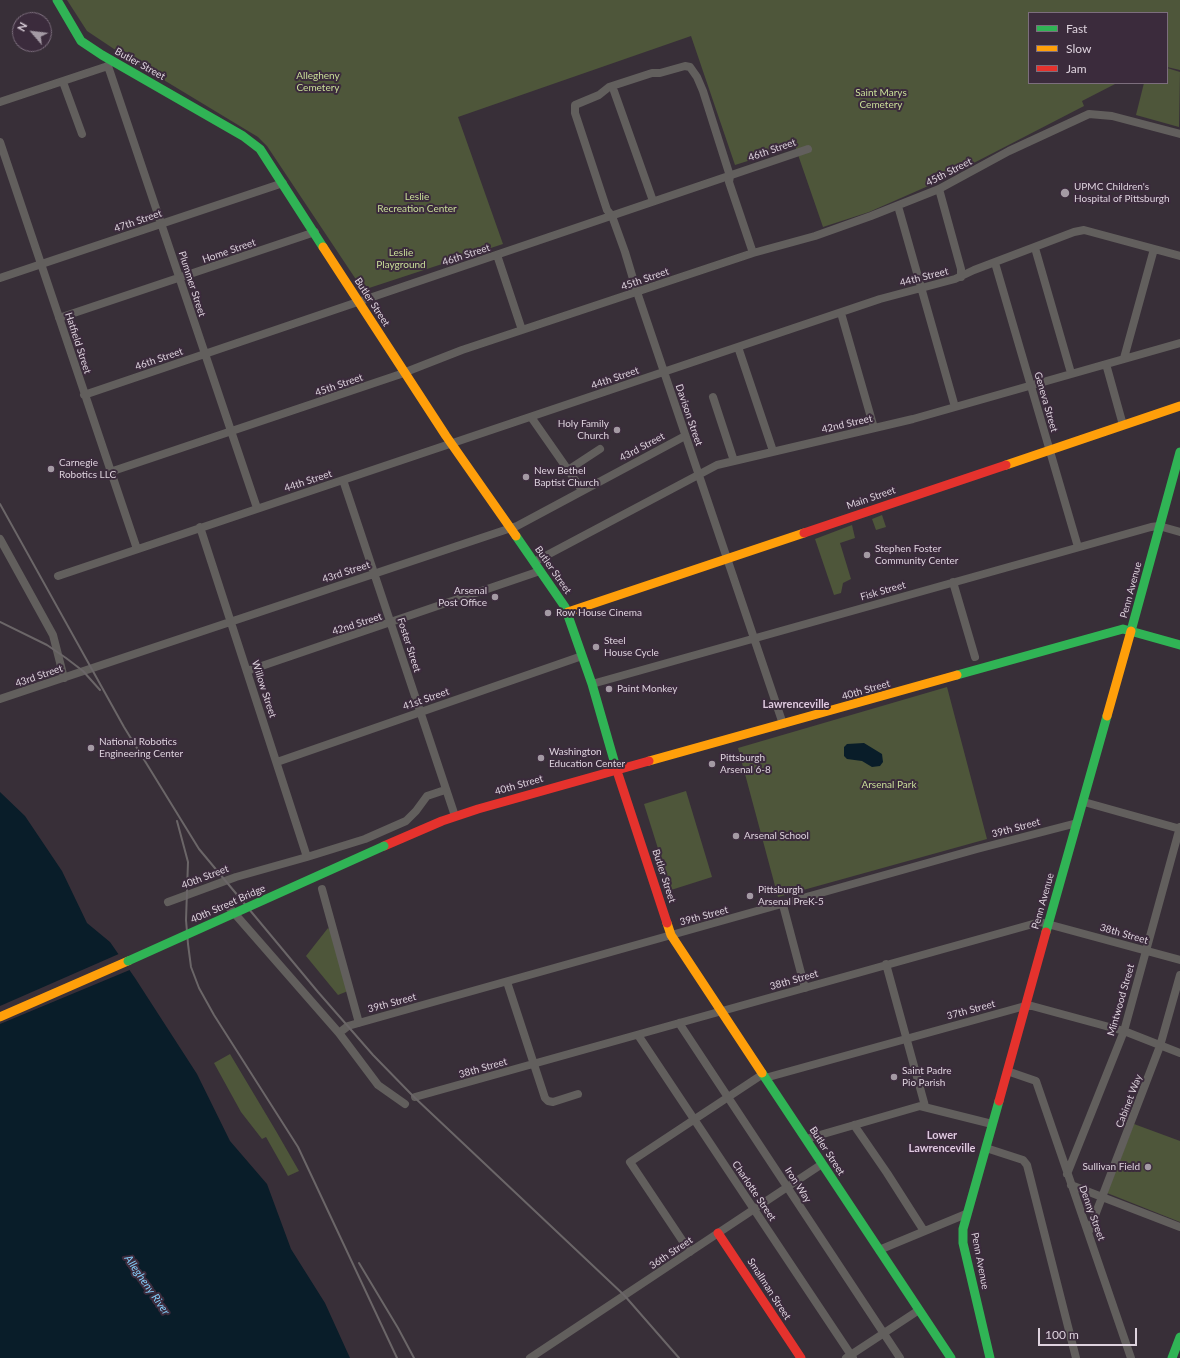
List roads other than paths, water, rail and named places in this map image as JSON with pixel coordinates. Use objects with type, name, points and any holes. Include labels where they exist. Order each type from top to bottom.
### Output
[{"type":"main road","name":"Butler Street","points":[[57,0],[81,40],[110,63],[252,142],[260,149],[451,443],[568,612],[592,684],[617,770],[671,935],[951,1358]]},
{"type":"main road","name":"Main Street","points":[[568,612],[1180,406]]},
{"type":"main road","name":"Penn Avenue","points":[[990,1358],[963,1243],[963,1229],[966,1214],[986,1148],[1048,923],[1084,802],[1180,452]]},
{"type":"main road","name":"40th Street","points":[[465,813],[1123,629],[1180,646]]},
{"type":"main road","name":"40th Street Bridge","points":[[0,1017],[384,846],[465,813]]},
{"type":"main road","name":"Smallman Street","points":[[718,1233],[801,1358]]},
{"type":"main road","points":[[1176,1354],[1180,1337]]},
{"type":"street","points":[[0,102],[64,82],[110,63]]},
{"type":"street","name":"Plummer Street","points":[[110,63],[161,224],[257,508]]},
{"type":"street","name":"Davison Street","points":[[730,176],[703,91],[693,70],[685,66],[660,73],[652,73],[609,87],[599,95],[576,104],[574,108],[607,210],[612,216],[783,724]]},
{"type":"street","points":[[64,82],[82,134]]},
{"type":"street","points":[[614,92],[653,201]]},
{"type":"street","name":"45th Street","points":[[110,472],[398,375],[405,371],[522,330],[753,253],[815,236],[898,206],[939,190],[1009,151],[1089,114],[1112,116],[1180,134]]},
{"type":"street","name":"Hatfield Street","points":[[0,142],[84,396],[137,549]]},
{"type":"street","name":"46th Street","points":[[84,396],[808,149]]},
{"type":"street","points":[[730,176],[729,182],[753,253]]},
{"type":"street","name":"47th Street","points":[[0,278],[282,183]]},
{"type":"street","points":[[939,190],[962,269],[961,276]]},
{"type":"street","points":[[898,206],[955,407]]},
{"type":"street","name":"44th Street","points":[[58,576],[738,347],[961,276],[1074,232],[1084,230],[1180,256]]},
{"type":"street","name":"Home Street","points":[[59,318],[315,232]]},
{"type":"street","points":[[1035,248],[1071,374]]},
{"type":"street","points":[[1124,358],[1154,249]]},
{"type":"street","points":[[497,255],[522,330]]},
{"type":"street","name":"Geneva Street","points":[[995,263],[1078,547]]},
{"type":"street","points":[[841,313],[874,428]]},
{"type":"street","name":"42nd Street","points":[[534,562],[717,465],[874,428],[955,407],[1180,343]]},
{"type":"street","points":[[738,347],[773,451]]},
{"type":"street","points":[[1106,364],[1123,425]]},
{"type":"street","points":[[713,397],[734,461]]},
{"type":"street","points":[[531,416],[582,490]]},
{"type":"street","name":"43rd Street","points":[[0,699],[510,528],[685,436]]},
{"type":"street","points":[[568,470],[600,449]]},
{"type":"street","name":"Foster Street","points":[[343,480],[421,712],[445,790],[455,816]]},
{"type":"street","points":[[1159,526],[1180,532]]},
{"type":"street","name":"Fisk Street","points":[[592,684],[1078,547],[1159,526]]},
{"type":"street","name":"Willow Street","points":[[200,527],[307,857]]},
{"type":"street","points":[[0,539],[53,635],[64,678]]},
{"type":"street","name":"42nd Street","points":[[247,670],[391,623],[540,571]]},
{"type":"street","points":[[953,582],[975,656]]},
{"type":"street","name":"41st Street","points":[[277,762],[582,656]]},
{"type":"street","name":"40th Street","points":[[168,902],[236,877],[364,839],[406,821],[416,811],[426,796],[445,790]]},
{"type":"street","points":[[1084,802],[1180,828]]},
{"type":"street","name":"39th Street","points":[[339,1033],[348,1026],[1077,823]]},
{"type":"street","name":"Mintwood Street","points":[[1067,1174],[1124,1031],[1180,828]]},
{"type":"street","points":[[322,889],[359,1023]]},
{"type":"street","points":[[783,904],[805,988]]},
{"type":"street","points":[[228,906],[339,1033],[378,1085],[405,1104]]},
{"type":"street","name":"38th Street","points":[[415,1097],[1040,922],[1180,960]]},
{"type":"street","points":[[886,964],[925,1106]]},
{"type":"street","name":"Cabinet Way","points":[[1089,1231],[1160,1046],[1180,975]]},
{"type":"street","points":[[507,982],[545,1098],[548,1101],[578,1094]]},
{"type":"street","name":"37th Street","points":[[690,1252],[630,1162],[764,1076],[1025,1006],[1032,1006],[1124,1031],[1180,1053]]},
{"type":"street","name":"Iron Way","points":[[679,1023],[900,1358]]},
{"type":"street","name":"Charlotte Street","points":[[638,1035],[754,1209],[850,1357]]},
{"type":"street","name":"Denny Street","points":[[1007,1071],[1036,1081],[1067,1174],[1089,1231],[1131,1358]]},
{"type":"street","points":[[806,1139],[925,1106],[992,1124]]},
{"type":"street","points":[[854,1125],[887,1172],[924,1232]]},
{"type":"street","points":[[986,1148],[1023,1160],[1027,1165],[1076,1358]]},
{"type":"street","name":"36th Street","points":[[530,1358],[822,1164]]},
{"type":"street","points":[[1071,1185],[1180,1227]]},
{"type":"street","points":[[879,1250],[966,1214]]},
{"type":"street","points":[[850,1357],[919,1310]]},
{"type":"water","points":[[864,743],[882,754],[883,762],[880,766],[872,767],[862,761],[847,759],[844,756],[844,747],[847,744]]},
{"type":"water","name":"Allegheny River","points":[[0,792],[25,816],[62,871],[87,923],[110,942],[197,1074],[230,1141],[267,1184],[291,1249],[325,1303],[350,1358],[0,1358]]},
{"type":"railway","points":[[0,504],[124,727],[199,849],[318,992],[373,1055],[414,1097],[624,1295],[679,1358]]},
{"type":"railway","points":[[0,622],[47,645],[83,671],[100,690]]},
{"type":"railway","points":[[177,821],[188,862],[186,920],[188,944],[191,967],[199,988],[214,1015],[298,1147],[397,1358]]},
{"type":"railway","points":[[359,1263],[414,1358]]},
{"type":"place","name":"UPMC Children's Hospital of Pittsburgh","points":[[1065,193]]},
{"type":"place","name":"Holy Family Church","points":[[617,430]]},
{"type":"place","name":"Carnegie Robotics LLC","points":[[51,469]]},
{"type":"place","name":"New Bethel Baptist Church","points":[[526,477]]},
{"type":"place","name":"Stephen Foster Community Center","points":[[867,555]]},
{"type":"place","name":"Arsenal Post Office","points":[[495,597]]},
{"type":"place","name":"Row House Cinema","points":[[548,613]]},
{"type":"place","name":"Steel House Cycle","points":[[596,647]]},
{"type":"place","name":"Paint Monkey","points":[[609,689]]},
{"type":"place","name":"National Robotics Engineering Center","points":[[91,748]]},
{"type":"place","name":"Washington Education Center","points":[[541,758]]},
{"type":"place","name":"Pittsburgh Arsenal 6-8","points":[[712,764]]},
{"type":"place","name":"Arsenal School","points":[[736,836]]},
{"type":"place","name":"Pittsburgh Arsenal PreK-5","points":[[750,896]]},
{"type":"place","name":"Saint Padre Pio Parish","points":[[894,1077]]},
{"type":"place","name":"Sullivan Field","points":[[1148,1167]]},
{"type":"district","name":"Lawrenceville","points":[[796,704]]},
{"type":"district","name":"Lower Lawrenceville","points":[[942,1141]]},
{"type":"park label","name":"Allegheny Cemetery","points":[[318,82]]},
{"type":"park label","name":"Saint Marys Cemetery","points":[[881,98]]},
{"type":"park label","name":"Leslie Recreation Center","points":[[417,202]]},
{"type":"park label","name":"Leslie Playground","points":[[401,258]]},
{"type":"park label","name":"Arsenal Park","points":[[889,785]]}]
